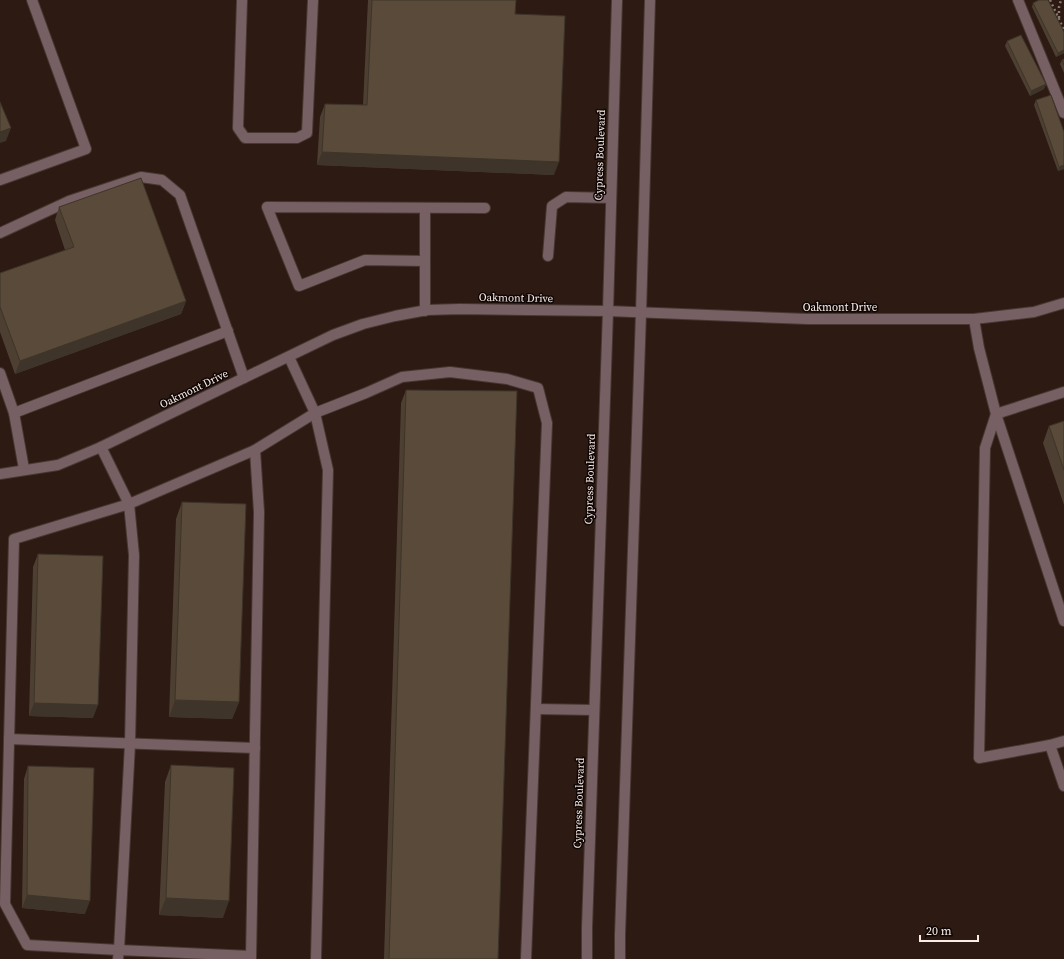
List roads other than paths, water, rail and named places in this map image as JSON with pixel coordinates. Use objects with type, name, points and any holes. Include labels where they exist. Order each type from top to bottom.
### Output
[{"type":"street","points":[[0,180],[86,149],[32,0]]},
{"type":"street","points":[[242,0],[238,128],[245,138],[297,138],[307,133],[313,0]]},
{"type":"street","name":"Cypress Boulevard","points":[[587,959],[587,920],[617,0]]},
{"type":"street","points":[[620,959],[650,0]]},
{"type":"street","points":[[1018,0],[1064,113]]},
{"type":"street","points":[[0,233],[69,201],[141,177],[162,180],[180,195],[244,378]]},
{"type":"street","points":[[548,256],[552,206],[566,197],[611,198]]},
{"type":"street","points":[[425,261],[365,260],[299,286],[267,207],[485,208]]},
{"type":"street","points":[[425,208],[425,311]]},
{"type":"street","name":"Oakmont Drive","points":[[0,474],[58,464],[101,447],[332,335],[363,324],[395,316],[425,311],[460,309],[608,311],[808,319],[974,319],[1034,312],[1064,303]]},
{"type":"street","points":[[974,319],[979,348],[996,414],[1064,621]]},
{"type":"street","points":[[14,413],[228,331]]},
{"type":"street","points":[[288,357],[315,413],[328,470],[316,959]]},
{"type":"street","points":[[255,450],[259,512],[251,958],[118,955],[26,946],[5,904],[14,539],[129,504],[255,450],[315,413],[402,377],[450,372],[507,379],[538,388],[547,423],[526,959]]},
{"type":"street","points":[[0,373],[14,413],[24,469]]},
{"type":"street","points":[[996,414],[1064,392]]},
{"type":"street","points":[[996,414],[985,448],[979,758],[1064,741]]},
{"type":"street","points":[[101,447],[129,504],[134,555],[130,744],[118,955]]},
{"type":"street","points":[[536,709],[594,710]]},
{"type":"street","points":[[9,739],[255,748]]},
{"type":"street","points":[[1050,744],[1064,786]]}]
